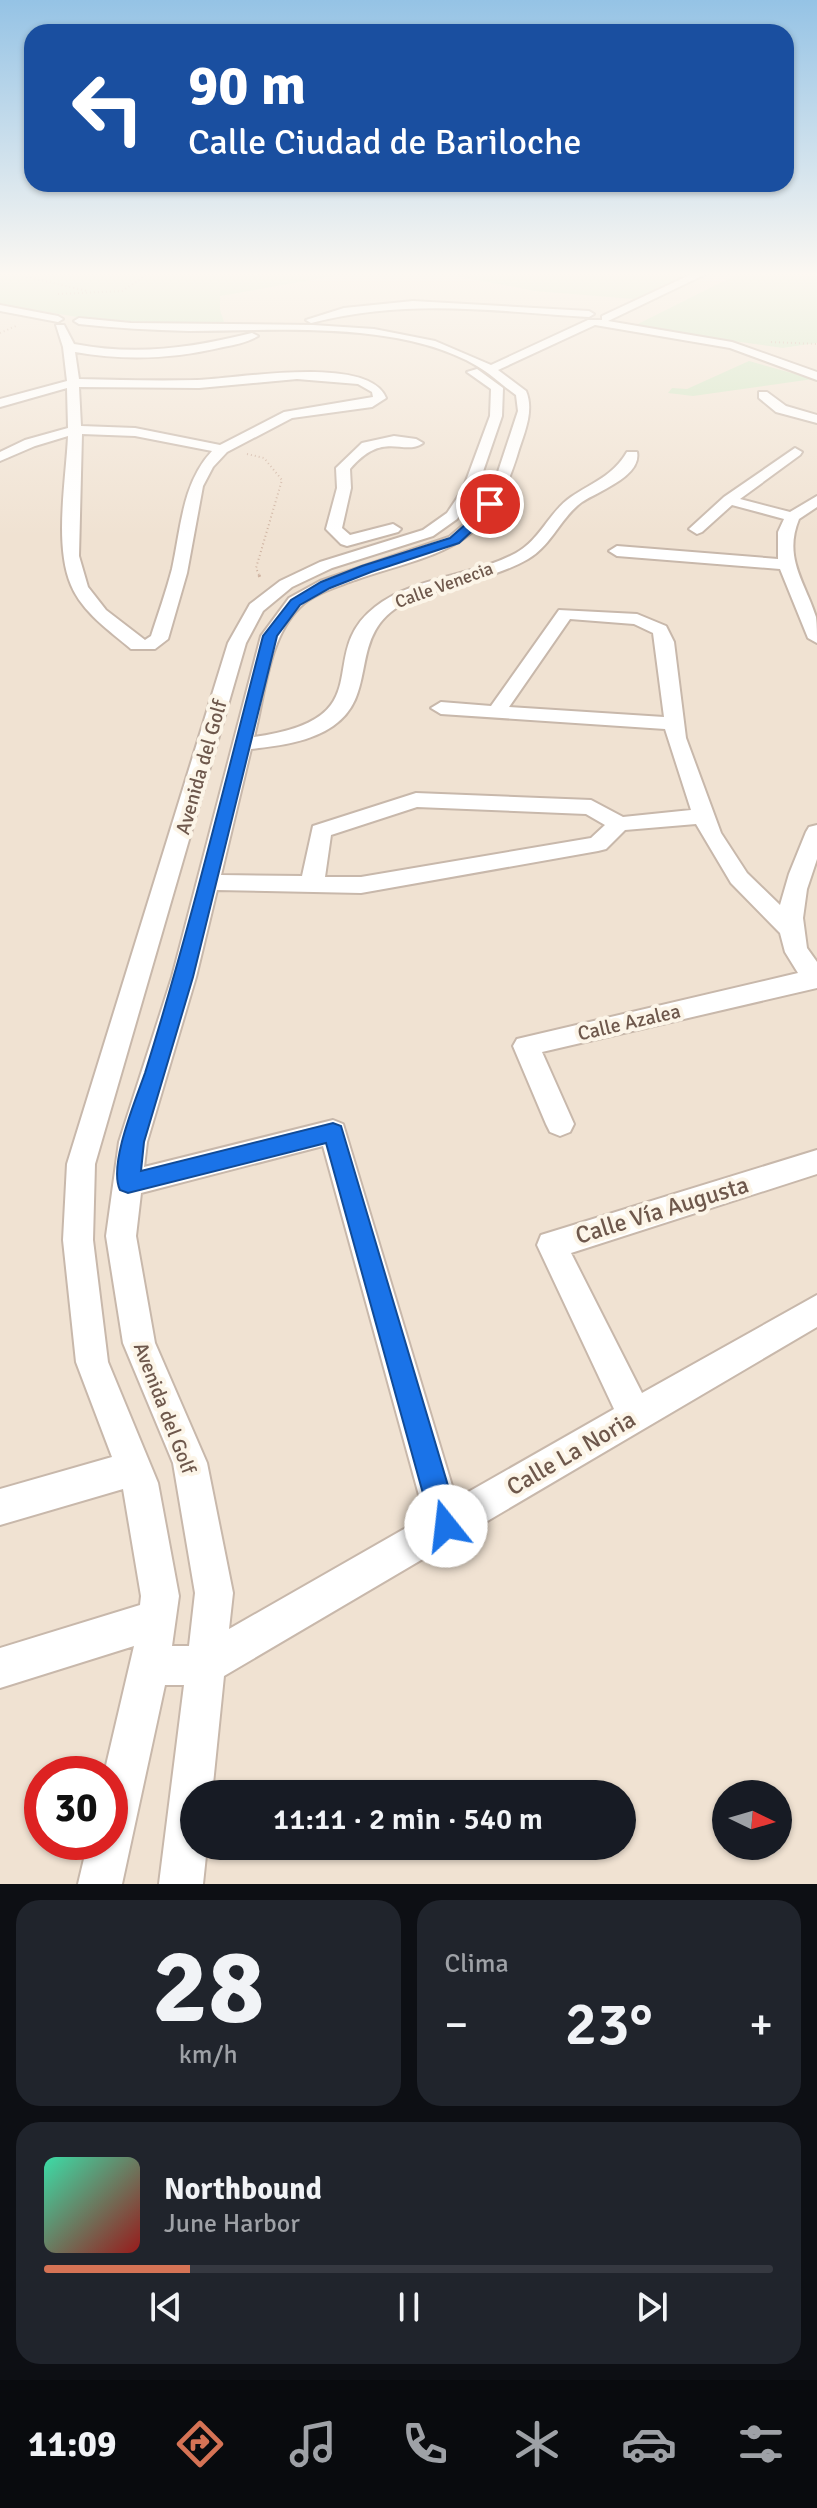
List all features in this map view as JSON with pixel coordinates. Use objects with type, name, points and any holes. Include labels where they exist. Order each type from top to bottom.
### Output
[{"type":"street","points":[[0,403],[73,383],[199,384],[321,376],[361,381],[377,390],[380,398],[353,407],[289,415],[222,449],[207,465],[196,486],[159,639],[149,645],[137,645],[100,614],[80,587],[71,556],[75,429],[73,383],[70,361]]},
{"type":"street","name":"Avenida del Golf","points":[[100,1884],[150,1666],[160,1596],[140,1483],[92,1362],[78,1240],[81,1164],[237,643],[256,608],[277,591],[326,565],[428,533],[452,516],[470,489],[496,416],[497,388],[449,361]]},
{"type":"street","name":"Avenida del Golf","points":[[181,1884],[214,1593],[190,1463],[139,1343],[121,1236],[133,1142],[184,977],[270,636],[295,602],[366,569],[455,540],[480,518],[499,490],[524,411],[522,394],[492,369],[474,361]]},
{"type":"street","points":[[492,369],[508,361]]},
{"type":"street","points":[[776,361],[817,376]]},
{"type":"street","points":[[763,395],[781,409],[817,419]]},
{"type":"street","points":[[0,457],[26,444],[75,429],[102,427],[222,449]]},
{"type":"street","points":[[416,443],[387,438],[355,452],[343,468],[344,488],[334,529],[347,541],[413,523],[428,533]]},
{"type":"street","points":[[697,529],[729,500],[795,452]]},
{"type":"street","name":"Calle Venecia","points":[[243,744],[281,740],[324,724],[345,702],[359,638],[372,617],[390,604],[498,565],[537,546],[572,502],[612,479],[630,463],[632,455]]},
{"type":"street","points":[[729,500],[792,517]]},
{"type":"street","points":[[817,500],[792,517],[784,543],[790,579],[817,638]]},
{"type":"street","points":[[617,551],[788,565]]},
{"type":"street","points":[[496,712],[565,614],[637,619],[660,630],[665,642],[676,738],[710,834],[739,878],[791,930]]},
{"type":"street","points":[[441,708],[675,724]]},
{"type":"street","points":[[312,884],[321,831],[416,800],[591,807],[619,824],[704,816]]},
{"type":"street","points":[[208,882],[361,885],[598,844],[619,824]]},
{"type":"street","points":[[816,979],[796,951],[789,918],[804,861],[817,832]]},
{"type":"street","name":"Calle Azalea","points":[[560,1124],[526,1046],[816,979]]},
{"type":"street","points":[[128,1184],[333,1132],[446,1526]]},
{"type":"street","name":"Calle Vía Augusta","points":[[635,1416],[552,1245],[817,1162]]},
{"type":"street","name":"Calle La Noria","points":[[150,1666],[205,1665],[817,1310]]},
{"type":"street","points":[[0,1507],[134,1468]]},
{"type":"street","points":[[0,1668],[157,1619]]},
{"type":"path","points":[[222,449],[264,458],[282,480],[256,568],[258,578],[277,591]]},
{"type":"shaded area","points":[[0,361],[817,361],[817,1884],[0,1884]]},
{"type":"green space","points":[[749,361],[813,379],[693,396],[668,393],[672,388],[687,389]]},
{"type":"route","points":[[446,1526],[333,1132],[128,1184],[133,1142],[184,977],[270,636],[295,602],[366,569],[455,540],[480,518],[490,504]]}]
